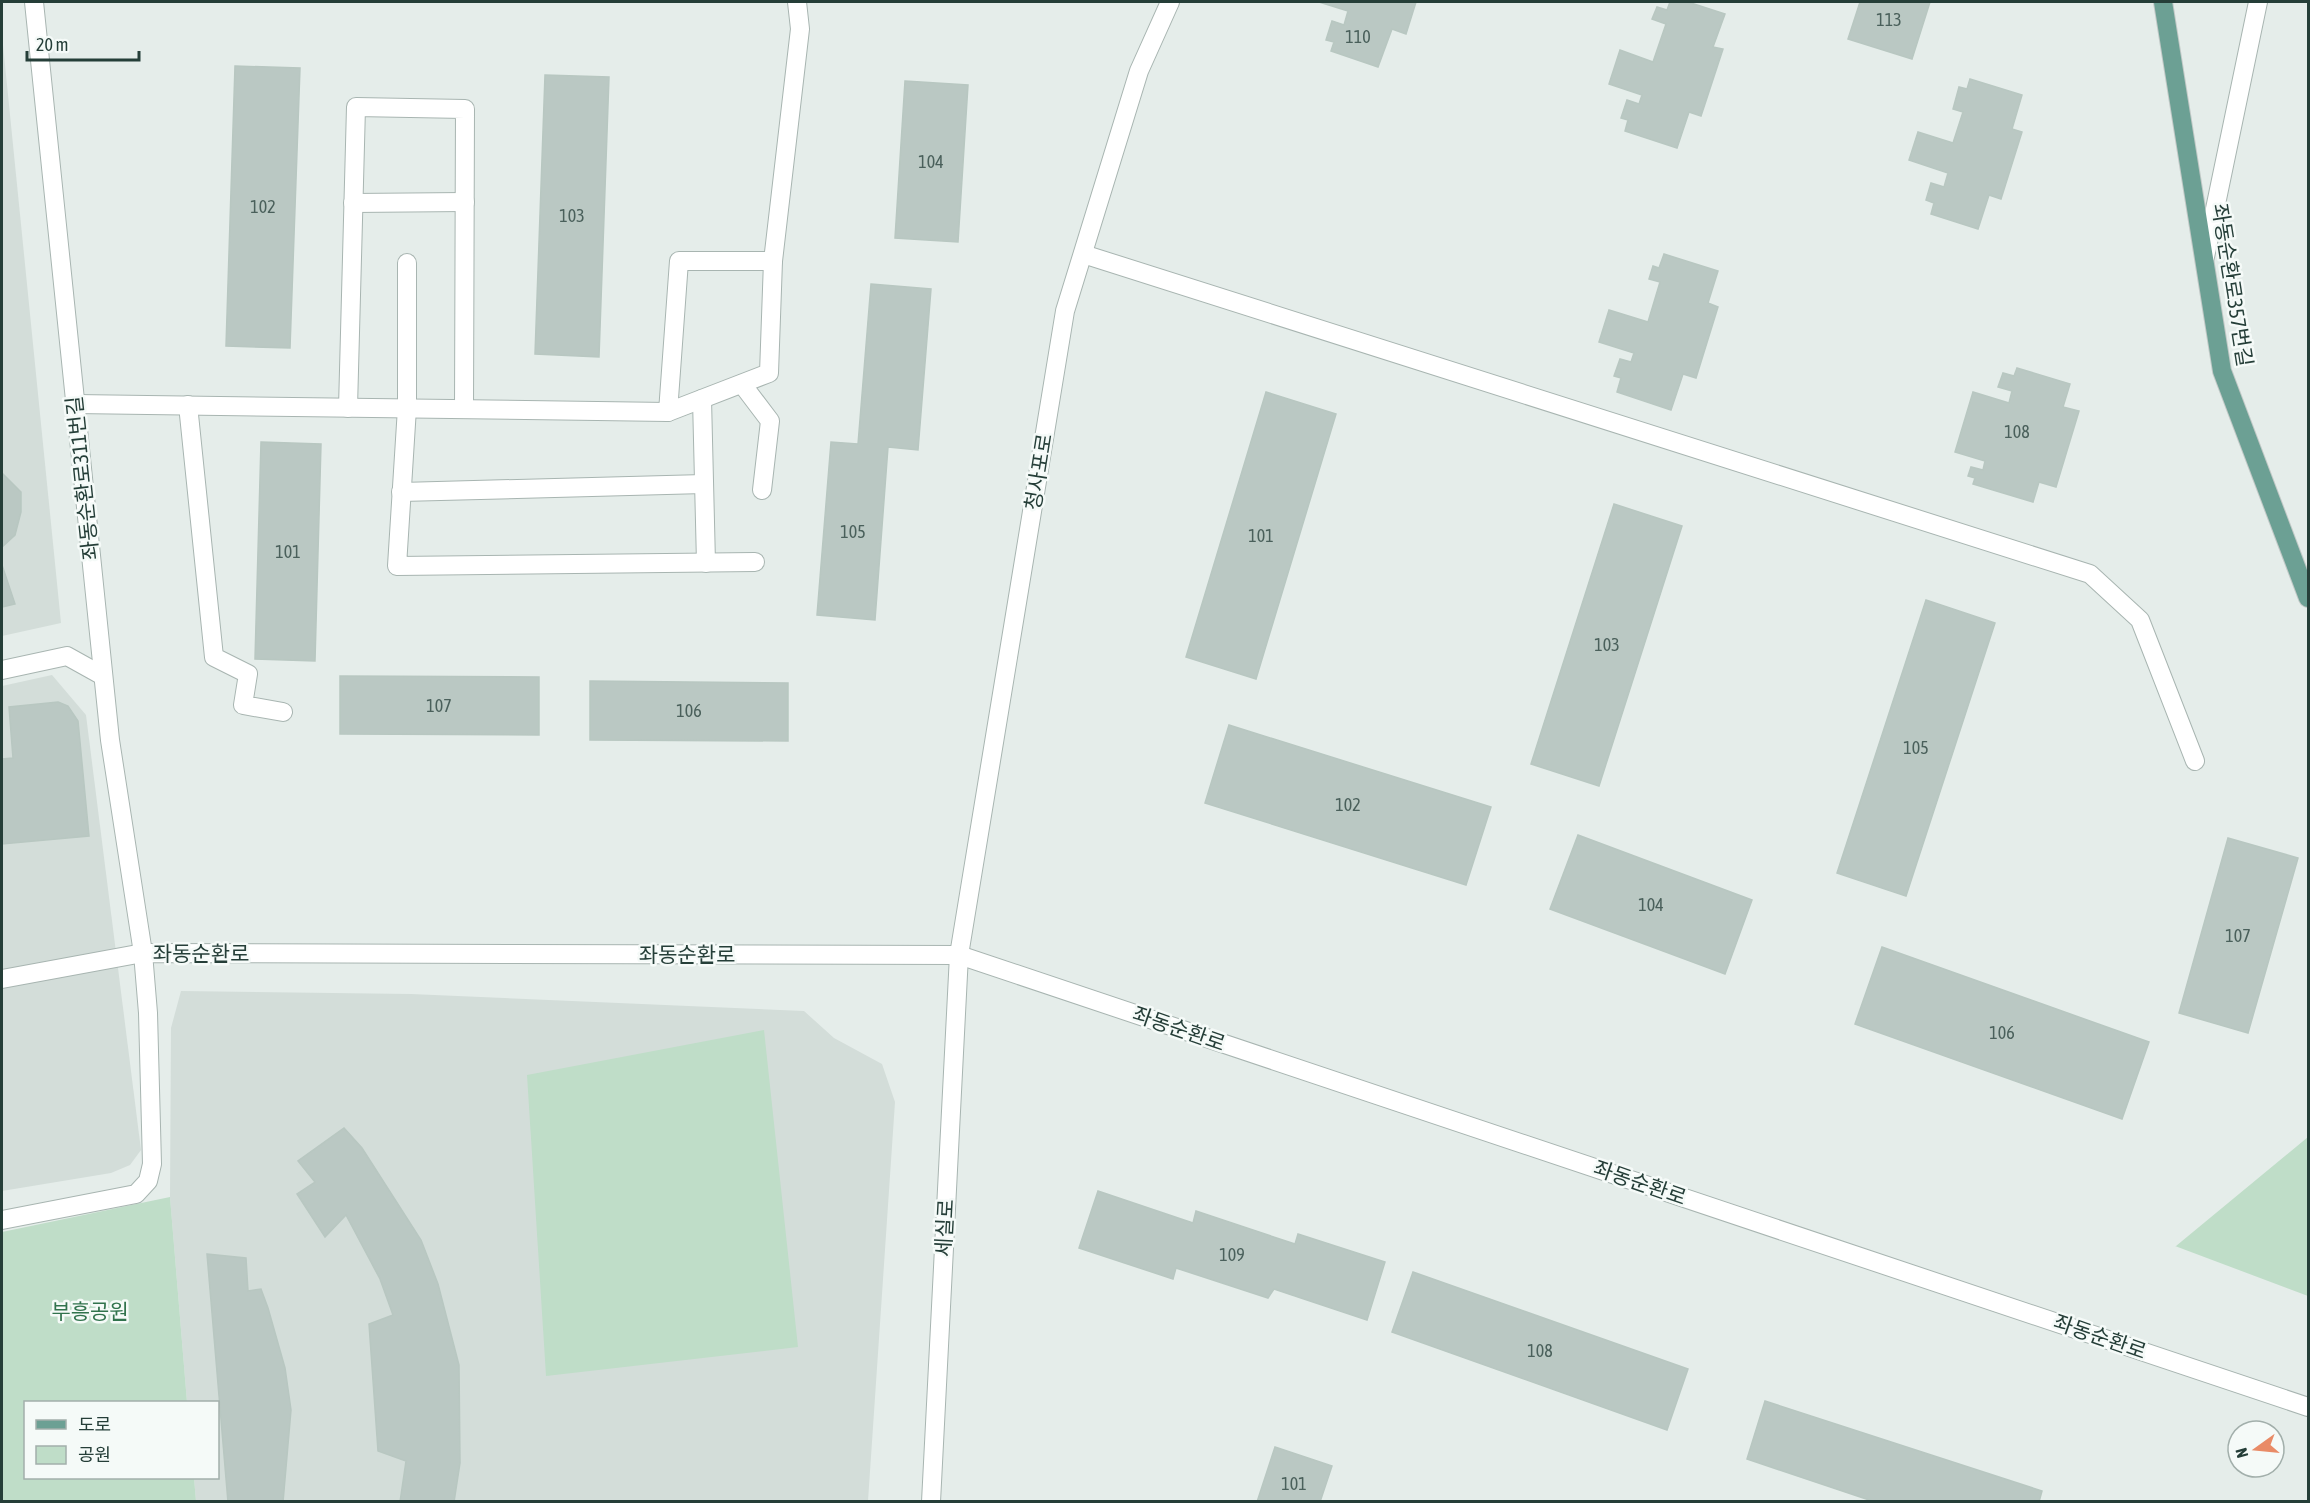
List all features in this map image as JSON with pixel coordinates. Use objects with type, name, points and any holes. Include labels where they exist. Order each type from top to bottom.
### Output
[{"type":"main road","name":"좌동순환로357번길","points":[[2163,2],[2222,371],[2308,598]]},
{"type":"street","name":"좌동순환로311번길","points":[[2,1220],[136,1194],[148,1181],[152,1164],[148,1013],[143,953],[110,740],[34,2]]},
{"type":"street","points":[[75,404],[668,412],[769,373],[773,261],[800,29],[797,2]]},
{"type":"street","name":"청사포로","points":[[959,955],[1065,311],[1139,70],[1170,2]]},
{"type":"street","points":[[2205,257],[2258,2]]},
{"type":"street","points":[[348,408],[356,108],[465,109],[464,409]]},
{"type":"street","points":[[353,203],[465,202]]},
{"type":"street","points":[[1083,254],[2090,574],[2140,620],[2195,761]]},
{"type":"street","points":[[668,412],[679,261],[773,261]]},
{"type":"street","points":[[407,263],[406,408],[397,566],[754,562]]},
{"type":"street","points":[[742,384],[770,421],[762,490]]},
{"type":"street","points":[[702,399],[706,563]]},
{"type":"street","points":[[188,405],[214,657],[248,674],[243,705],[283,712]]},
{"type":"street","points":[[401,492],[704,484]]},
{"type":"street","points":[[2,670],[67,656],[103,676]]},
{"type":"street","name":"좌동순환로","points":[[2,978],[143,953],[959,955],[2308,1407]]},
{"type":"street","name":"세실로","points":[[931,1502],[959,955]]},
{"type":"shaded area","points":[[2,35],[61,623],[2,636]]},
{"type":"shaded area","points":[[52,675],[86,715],[141,1150],[130,1165],[111,1173],[2,1191],[2,686]]},
{"type":"shaded area","points":[[181,991],[411,994],[804,1011],[834,1038],[882,1064],[895,1102],[868,1501],[196,1501],[194,1479],[219,1479],[219,1401],[187,1401],[170,1197],[171,1028]]},
{"type":"green space","points":[[764,1030],[798,1347],[546,1376],[527,1075]]},
{"type":"green space","points":[[2308,1137],[2308,1296],[2175,1246],[2176,1246]]},
{"type":"green space","name":"부흥공원","points":[[170,1197],[187,1401],[24,1401],[24,1479],[194,1479],[196,1501],[2,1501],[2,1232]]},
{"type":"building","points":[[1319,2],[1416,2],[1406,34],[1392,29],[1378,67],[1331,51],[1334,42],[1326,40],[1332,21],[1344,25],[1348,11]]},
{"type":"building","points":[[1670,2],[1688,2],[1725,14],[1713,47],[1723,49],[1701,116],[1689,112],[1677,148],[1625,131],[1628,120],[1621,118],[1627,100],[1639,104],[1642,95],[1609,84],[1620,50],[1653,62],[1666,24],[1652,19],[1657,7],[1667,10]]},
{"type":"building","points":[[1860,2],[1930,2],[1912,59],[1848,39]]},
{"type":"building","points":[[235,66],[300,68],[290,348],[226,346]]},
{"type":"building","points":[[545,75],[609,77],[599,357],[535,354]]},
{"type":"building","points":[[1970,79],[2022,95],[2012,129],[2022,132],[2001,199],[1989,195],[1978,229],[1931,214],[1934,203],[1926,200],[1931,183],[1944,187],[1948,173],[1909,160],[1918,132],[1953,143],[1963,112],[1953,109],[1959,87],[1967,89]]},
{"type":"building","points":[[905,81],[968,85],[958,242],[895,238]]},
{"type":"building","points":[[1664,254],[1718,271],[1708,303],[1718,307],[1696,378],[1683,374],[1671,410],[1617,392],[1621,378],[1614,376],[1620,359],[1631,362],[1634,353],[1599,342],[1609,310],[1648,322],[1660,282],[1649,279],[1653,266],[1659,268]]},
{"type":"building","points":[[871,284],[931,289],[918,450],[888,447],[875,620],[817,615],[831,442],[858,444]]},
{"type":"building","points":[[2017,368],[2070,384],[2063,407],[2079,411],[2056,487],[2039,482],[2033,502],[1973,484],[1975,478],[1968,476],[1971,467],[1983,470],[1985,461],[1955,452],[1973,392],[2009,403],[2012,391],[1998,387],[2003,373],[2014,376]]},
{"type":"building","points":[[1266,392],[1336,414],[1256,679],[1186,657]]},
{"type":"building","points":[[261,442],[321,444],[315,661],[255,659]]},
{"type":"building","points":[[2,473],[21,492],[21,512],[15,535],[2,547]]},
{"type":"building","points":[[1614,504],[1682,526],[1599,786],[1531,764]]},
{"type":"building","points":[[2,565],[15,604],[2,607]]},
{"type":"building","points":[[1926,600],[1995,623],[1906,896],[1837,873]]},
{"type":"building","points":[[340,676],[539,677],[539,735],[340,734]]},
{"type":"building","points":[[590,681],[788,683],[788,741],[590,740]]},
{"type":"building","points":[[58,702],[68,706],[78,721],[89,836],[2,844],[2,759],[13,758],[9,707]]},
{"type":"building","points":[[1229,725],[1491,807],[1466,885],[1205,803]]},
{"type":"building","points":[[1578,835],[1752,900],[1725,974],[1550,909]]},
{"type":"building","points":[[2228,838],[2298,858],[2248,1033],[2179,1013]]},
{"type":"building","points":[[1882,947],[2149,1042],[2122,1119],[1855,1024]]},
{"type":"building","points":[[344,1128],[362,1148],[421,1240],[438,1284],[459,1365],[460,1463],[454,1502],[400,1502],[406,1461],[378,1451],[369,1324],[393,1315],[380,1279],[346,1215],[325,1237],[297,1194],[315,1182],[298,1161]]},
{"type":"building","points":[[1098,1191],[1193,1223],[1196,1211],[1295,1244],[1298,1234],[1385,1262],[1367,1320],[1274,1289],[1268,1298],[1176,1268],[1173,1279],[1079,1248]]},
{"type":"building","points":[[207,1254],[246,1258],[248,1291],[261,1289],[268,1308],[285,1368],[291,1410],[283,1502],[228,1502]]},
{"type":"building","points":[[1413,1272],[1688,1369],[1667,1430],[1392,1332]]},
{"type":"building","points":[[1765,1401],[2042,1491],[2039,1502],[1875,1502],[1747,1459]]},
{"type":"building","points":[[1275,1447],[1332,1466],[1320,1502],[1257,1502]]}]
